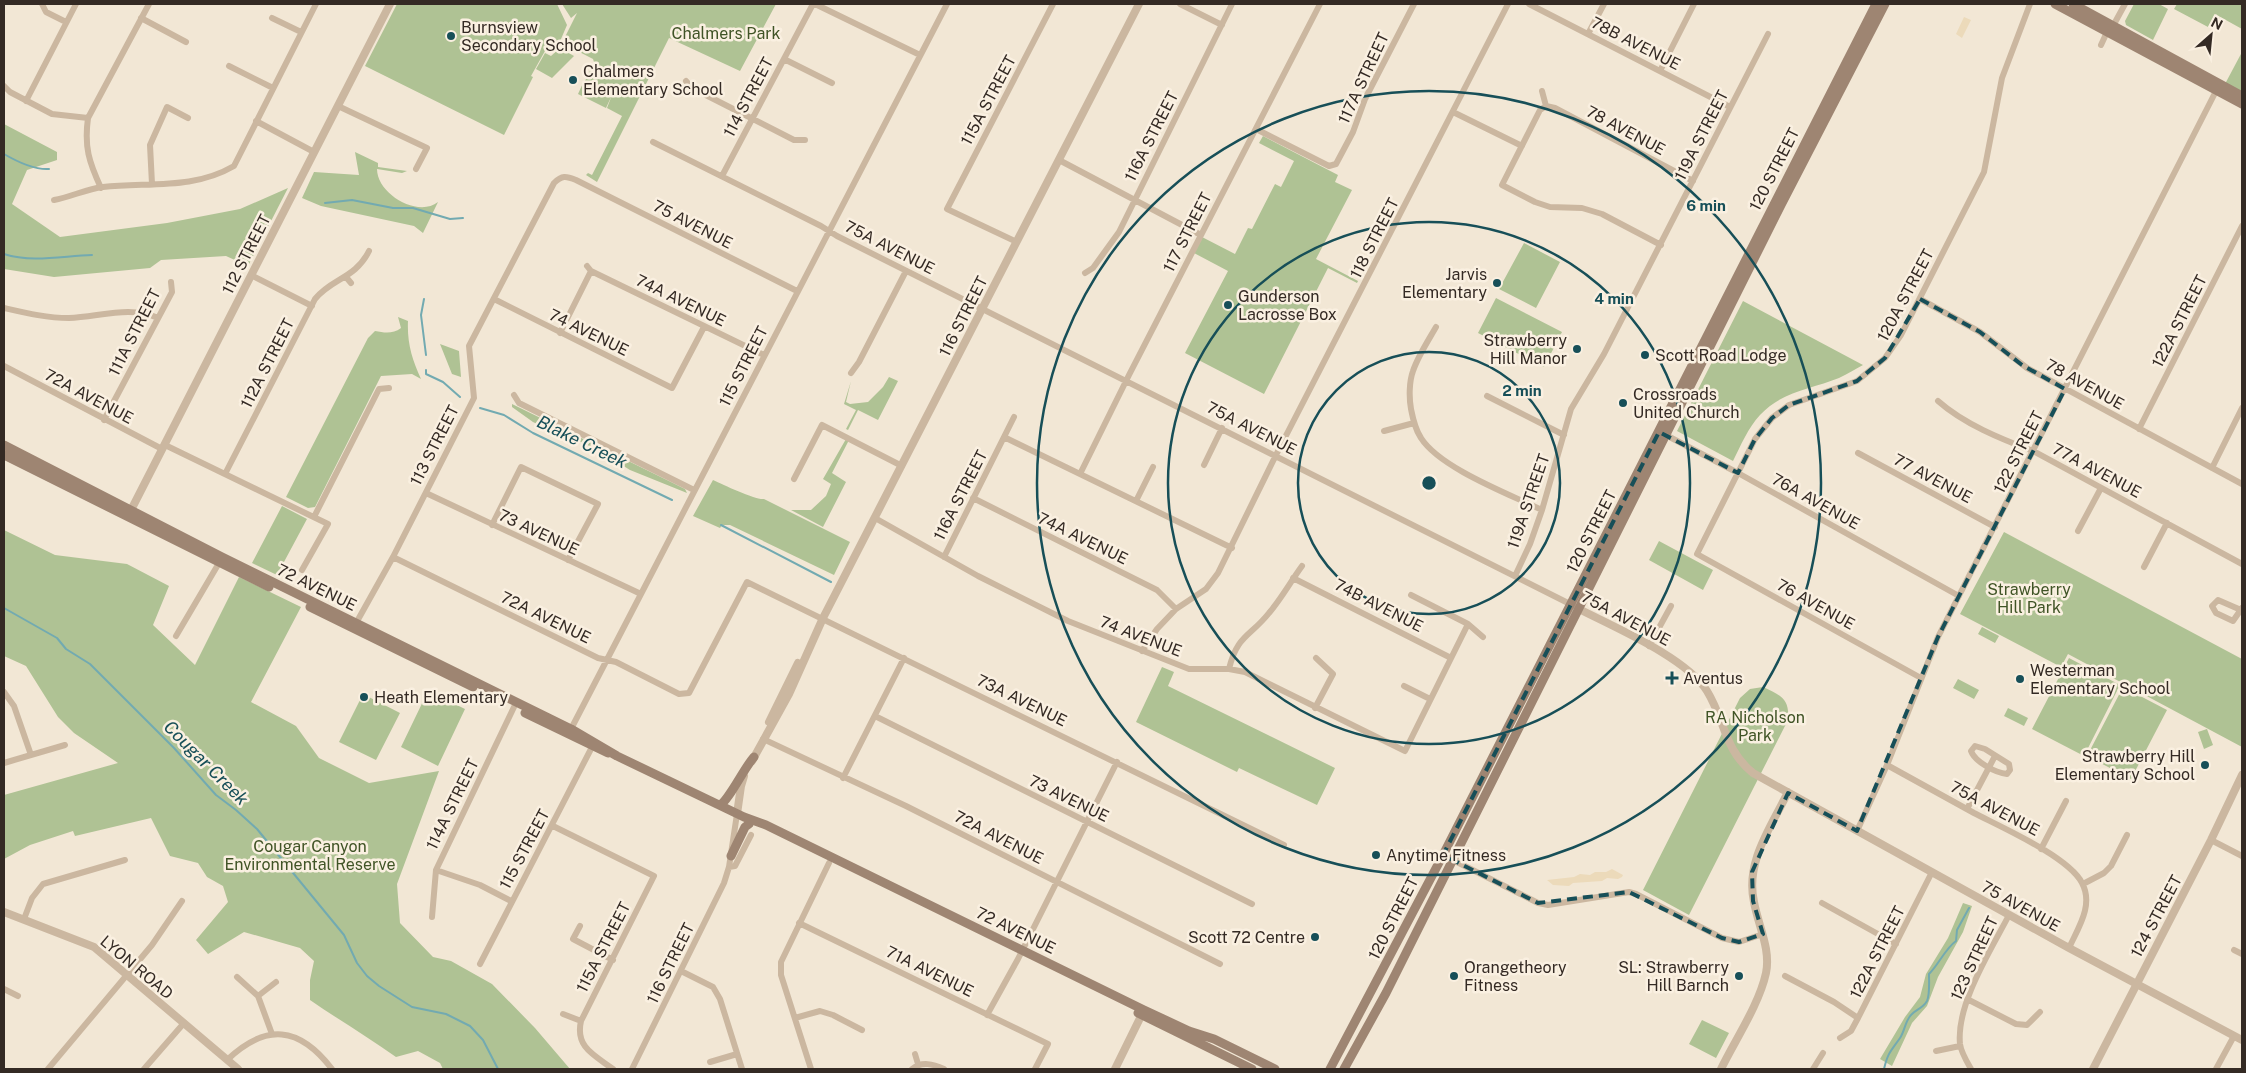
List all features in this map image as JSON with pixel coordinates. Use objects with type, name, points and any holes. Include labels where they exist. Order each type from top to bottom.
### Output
[{"type":"main road","name":"120 STREET","points":[[1330,1069],[1443,855],[1570,604],[1738,292],[1781,205],[1795,170],[1807,147],[1808,136],[1876,4]]},
{"type":"main road","name":"120 STREET","points":[[1344,1069],[1365,1033],[1579,609],[1744,263],[1885,4]]},
{"type":"main road","points":[[2055,4],[2083,19],[2090,17],[2110,29],[2163,53],[2242,96]]},
{"type":"main road","points":[[2073,4],[2110,29],[2216,91],[2242,104]]},
{"type":"main road","points":[[1738,292],[1736,286],[1744,272],[1744,263]]},
{"type":"main road","name":"72 AVENUE","points":[[4,445],[219,563],[355,625],[557,730],[592,747],[618,756]]},
{"type":"main road","name":"72 AVENUE","points":[[4,454],[571,729],[618,756],[720,805],[829,862],[1021,952]]},
{"type":"main road","points":[[1516,733],[1513,726],[1526,700],[1526,690]]},
{"type":"main road","points":[[1498,770],[1493,765],[1493,762],[1506,735],[1506,730]]},
{"type":"main road","points":[[720,805],[726,801],[744,768],[754,757]]},
{"type":"main road","points":[[731,856],[745,827],[744,818]]},
{"type":"main road","name":"72 AVENUE","points":[[744,818],[766,825],[1143,1012],[1212,1050],[1252,1069]]},
{"type":"main road","name":"72 AVENUE","points":[[1143,1012],[1214,1039],[1275,1069]]},
{"type":"main road","points":[[1212,1050],[1217,1048],[1224,1050],[1246,1061],[1254,1059]]},
{"type":"street","points":[[42,4],[46,12],[66,22]]},
{"type":"street","points":[[26,101],[76,4]]},
{"type":"street","points":[[101,188],[87,150],[88,118],[149,4]]},
{"type":"street","points":[[54,200],[101,188],[152,184],[183,184],[219,174],[234,166],[316,4]]},
{"type":"street","name":"112 STREET","points":[[129,514],[390,4]]},
{"type":"street","points":[[814,4],[920,55]]},
{"type":"street","name":"114 STREET","points":[[722,176],[814,4]]},
{"type":"street","name":"115 STREET","points":[[571,729],[947,4]]},
{"type":"street","name":"115A STREET","points":[[1017,242],[947,209],[1052,4]]},
{"type":"street","name":"116 STREET","points":[[632,1069],[724,883],[744,818],[740,786],[784,689],[812,640],[1139,4]]},
{"type":"street","points":[[1180,4],[1222,25]]},
{"type":"street","name":"116A STREET","points":[[1085,273],[1093,268],[1119,232],[1232,4]]},
{"type":"street","name":"117 STREET","points":[[1080,474],[1126,380],[1320,4]]},
{"type":"street","name":"117A STREET","points":[[1256,129],[1329,166],[1336,164],[1353,132],[1365,99],[1414,4]]},
{"type":"street","name":"118 STREET","points":[[1142,651],[1157,629],[1176,609],[1206,589],[1218,573],[1232,548],[1276,455],[1508,4]]},
{"type":"street","name":"78B AVENUE","points":[[1530,4],[1730,107]]},
{"type":"street","points":[[1588,34],[1604,4]]},
{"type":"street","points":[[1660,71],[1694,4]]},
{"type":"street","name":"120A STREET","points":[[1698,554],[1755,439],[1772,418],[1789,405],[1857,381],[1885,358],[1901,336],[1984,172],[2002,78],[2030,4]]},
{"type":"street","points":[[2101,45],[2125,4]]},
{"type":"street","points":[[141,18],[186,42]]},
{"type":"street","points":[[272,18],[301,32]]},
{"type":"street","name":"119A STREET","points":[[1515,576],[1530,544],[1542,510],[1571,409],[1604,354],[1768,34]]},
{"type":"street","points":[[784,59],[832,83]]},
{"type":"street","points":[[230,66],[273,88]]},
{"type":"street","points":[[686,81],[692,88],[794,140],[805,140]]},
{"type":"street","points":[[4,86],[10,92],[52,114],[88,118]]},
{"type":"street","points":[[1542,91],[1546,106],[1540,110],[1502,186],[1535,202],[1550,206],[1582,208],[1602,214],[1661,245]]},
{"type":"street","name":"122 STREET","points":[[1857,831],[1887,765],[1938,637],[2216,91]]},
{"type":"street","points":[[338,106],[427,148],[416,169]]},
{"type":"street","name":"78 AVENUE","points":[[1546,106],[1555,108],[1693,181]]},
{"type":"street","points":[[152,184],[150,145],[167,107],[188,118]]},
{"type":"street","points":[[1453,112],[1522,146]]},
{"type":"street","points":[[256,121],[314,152]]},
{"type":"street","name":"75A AVENUE","points":[[653,142],[982,310],[1126,380],[1515,576],[1677,661],[1696,677],[1707,691],[1733,751],[1741,762],[1753,773],[1788,792]]},
{"type":"street","points":[[1059,160],[1201,235]]},
{"type":"street","name":"113 STREET","points":[[355,625],[393,557],[474,398],[469,346],[554,183],[559,178],[567,176],[576,180]]},
{"type":"street","name":"75 AVENUE","points":[[576,180],[797,291]]},
{"type":"street","name":"122A STREET","points":[[2139,429],[2242,226]]},
{"type":"street","name":"112A STREET","points":[[225,474],[319,294],[356,270],[369,251]]},
{"type":"street","name":"74A AVENUE","points":[[560,334],[589,268],[704,327],[764,355]]},
{"type":"street","points":[[851,373],[906,270]]},
{"type":"street","points":[[251,276],[312,306]]},
{"type":"street","points":[[346,277],[351,283]]},
{"type":"street","name":"111A STREET","points":[[104,420],[172,292],[171,282]]},
{"type":"street","name":"74 AVENUE","points":[[494,299],[560,334],[672,388],[704,327]]},
{"type":"street","name":"78 AVENUE","points":[[1920,299],[1969,326],[2022,365],[2242,484]]},
{"type":"street","points":[[4,308],[43,317],[72,318],[132,312],[148,314],[158,318]]},
{"type":"street","points":[[1436,327],[1413,371],[1410,402],[1414,423],[1421,439],[1437,455],[1454,467],[1542,510]]},
{"type":"street","name":"72A AVENUE","points":[[4,366],[104,420],[225,474],[328,524],[302,570]]},
{"type":"street","points":[[314,517],[379,389],[388,388]]},
{"type":"street","points":[[514,395],[518,404],[694,490]]},
{"type":"street","points":[[1487,396],[1564,435]]},
{"type":"street","name":"77A AVENUE","points":[[1938,401],[1948,410],[2000,438],[2033,451],[2242,564]]},
{"type":"street","points":[[2212,468],[2242,408]]},
{"type":"street","name":"116A STREET","points":[[944,557],[1014,418]]},
{"type":"street","points":[[1384,431],[1414,423]]},
{"type":"street","points":[[794,479],[822,425],[902,466]]},
{"type":"street","points":[[1204,465],[1222,428]]},
{"type":"street","name":"76A AVENUE","points":[[1662,433],[1959,596]]},
{"type":"street","points":[[1004,436],[1232,548]]},
{"type":"street","name":"77 AVENUE","points":[[1858,453],[1995,527]]},
{"type":"street","points":[[492,525],[521,467],[598,504],[568,560]]},
{"type":"street","points":[[1136,501],[1153,467]]},
{"type":"street","points":[[2078,531],[2101,488]]},
{"type":"street","name":"73 AVENUE","points":[[426,492],[492,525],[641,594]]},
{"type":"street","name":"74A AVENUE","points":[[973,498],[1157,590],[1176,609]]},
{"type":"street","name":"74 AVENUE","points":[[875,518],[944,557],[1068,621],[1189,669],[1229,669],[1245,672],[1404,751],[1430,699]]},
{"type":"street","points":[[2144,567],[2167,523]]},
{"type":"street","name":"76 AVENUE","points":[[1698,554],[1921,678]]},
{"type":"street","name":"72A AVENUE","points":[[393,557],[606,660],[616,662],[679,694],[689,693]]},
{"type":"street","points":[[176,636],[219,563]]},
{"type":"street","points":[[1229,669],[1234,651],[1239,642],[1269,614],[1302,566]]},
{"type":"street","name":"74B AVENUE","points":[[1293,578],[1451,658]]},
{"type":"street","name":"73A AVENUE","points":[[689,693],[747,582],[1284,845]]},
{"type":"street","points":[[1411,595],[1468,624],[1483,637]]},
{"type":"street","points":[[1649,646],[1671,606]]},
{"type":"street","points":[[1404,686],[1430,699],[1468,624]]},
{"type":"street","points":[[844,778],[904,658]]},
{"type":"street","points":[[1315,708],[1333,674],[1316,658]]},
{"type":"street","points":[[4,692],[17,713],[31,755]]},
{"type":"street","name":"114A STREET","points":[[432,917],[436,870],[514,707]]},
{"type":"street","name":"73 AVENUE","points":[[875,716],[1252,904]]},
{"type":"street","points":[[557,730],[571,729]]},
{"type":"street","name":"72A AVENUE","points":[[762,739],[906,806],[1220,964]]},
{"type":"street","points":[[4,763],[65,745]]},
{"type":"street","points":[[1977,746],[2009,764],[2010,770],[2007,774],[2002,774],[1989,767],[1973,756],[1972,748],[1977,746]]},
{"type":"street","name":"115 STREET","points":[[480,964],[592,747]]},
{"type":"street","points":[[1967,809],[1995,756]]},
{"type":"street","points":[[987,1015],[1117,762]]},
{"type":"street","name":"75A AVENUE","points":[[1887,765],[2041,849],[2069,868],[2083,884]]},
{"type":"street","name":"124 STREET","points":[[2092,1069],[2212,840],[2242,774]]},
{"type":"street","points":[[1721,1069],[1761,991],[1766,972],[1763,934],[1753,901],[1752,872],[1761,845],[1788,792]]},
{"type":"street","name":"75 AVENUE","points":[[1788,792],[2069,948],[2242,1040]]},
{"type":"street","points":[[2041,849],[2066,801]]},
{"type":"street","name":"115A STREET","points":[[552,826],[654,876],[581,1021],[578,1031],[583,1046],[613,1069]]},
{"type":"street","name":"116 STREET","points":[[729,867],[734,866],[751,834]]},
{"type":"street","points":[[2069,948],[2085,915],[2086,907],[2083,884],[2104,873],[2111,866],[2127,836]]},
{"type":"street","points":[[2212,840],[2242,856]]},
{"type":"street","points":[[1443,855],[1534,902],[1543,904],[1630,892],[1722,938],[1739,942],[1763,934]]},
{"type":"street","points":[[24,919],[32,898],[43,884],[125,860]]},
{"type":"street","points":[[811,1069],[781,974],[781,962],[829,862]]},
{"type":"street","points":[[436,870],[480,886],[511,901]]},
{"type":"street","name":"122A STREET","points":[[1840,1038],[1851,1031],[1932,872]]},
{"type":"street","points":[[48,1069],[152,945],[182,901]]},
{"type":"street","points":[[1822,903],[1896,944]]},
{"type":"street","name":"LYON ROAD","points":[[4,912],[94,947],[238,1069]]},
{"type":"street","name":"123 STREET","points":[[1971,1069],[1960,1046],[1961,1020],[1967,998],[2009,915]]},
{"type":"street","name":"71A AVENUE","points":[[799,923],[1048,1044],[1035,1069]]},
{"type":"street","points":[[580,926],[573,939],[613,960]]},
{"type":"street","points":[[2234,950],[2242,954]]},
{"type":"street","points":[[681,972],[713,987],[720,999],[742,1069]]},
{"type":"street","points":[[1785,976],[1834,1002],[1858,1018]]},
{"type":"street","points":[[237,977],[258,996],[272,1034]]},
{"type":"street","points":[[258,996],[276,982]]},
{"type":"street","points":[[4,989],[18,996]]},
{"type":"street","points":[[1967,998],[2016,1024],[2027,1025],[2040,1012]]},
{"type":"street","points":[[795,1018],[820,1011],[833,1015],[862,1030]]},
{"type":"street","points":[[1115,1069],[1143,1012]]},
{"type":"street","points":[[563,1014],[581,1021]]},
{"type":"street","points":[[144,1069],[184,1023]]},
{"type":"street","points":[[227,1060],[247,1043],[272,1034],[295,1037],[318,1052],[332,1069]]},
{"type":"street","points":[[2216,1069],[2234,1036]]},
{"type":"street","points":[[1936,1051],[1960,1046]]},
{"type":"street","points":[[1813,1069],[1823,1053]]},
{"type":"street","points":[[710,1062],[737,1054]]},
{"type":"street","points":[[916,1054],[918,1064]]},
{"type":"street","points":[[912,1069],[918,1064],[928,1064],[944,1069]]},
{"type":"highlighted area","points":[[1920,299],[1980,332],[2022,365],[2065,389],[1938,637],[1857,831],[1788,793],[1752,872],[1753,901],[1763,934],[1739,942],[1722,938],[1629,892],[1538,903],[1443,855],[1659,432],[1738,473],[1755,439],[1772,418],[1789,405],[1857,381],[1885,358]]},
{"type":"green space","name":"Burnsview Secondary School","points":[[397,4],[557,4],[567,25],[558,46],[550,42],[531,76],[533,77],[504,135],[365,66]]},
{"type":"green space","name":"Chalmers Park","points":[[562,4],[776,4],[740,71],[669,38],[597,182],[586,175],[588,173],[592,175],[622,116],[607,108],[612,95],[606,108],[578,94],[584,81],[589,83],[585,81],[594,62],[593,59],[562,43],[577,13],[571,18]]},
{"type":"green space","points":[[2134,4],[2159,4],[2168,9],[2153,40],[2126,25],[2125,21]]},
{"type":"green space","points":[[2177,4],[2242,4],[2242,29],[2215,14],[2208,27],[2174,9]]},
{"type":"green space","points":[[560,48],[574,56],[552,78],[536,69],[545,53],[551,56]]},
{"type":"green space","points":[[2242,52],[2242,94],[2225,84]]},
{"type":"green space","points":[[4,124],[57,152],[57,160],[27,170],[12,204],[60,237],[167,223],[240,209],[288,188],[248,266],[226,256],[161,260],[150,268],[54,277],[4,269]]},
{"type":"green space","points":[[1263,136],[1338,175],[1335,182],[1352,190],[1316,259],[1358,281],[1357,283],[1328,268],[1264,394],[1185,353],[1228,271],[1194,253],[1202,237],[1235,254],[1248,228],[1252,229],[1275,184],[1281,187],[1294,161],[1259,143]]},
{"type":"green space","points":[[355,152],[378,163],[378,167],[407,171],[402,173],[377,169],[384,187],[400,201],[420,207],[430,206],[438,202],[423,233],[414,226],[321,206],[302,198],[314,172],[359,175]]},
{"type":"green space","points":[[1524,243],[1560,262],[1536,308],[1499,289]]},
{"type":"green space","points":[[1496,298],[1562,332],[1544,367],[1478,333]]},
{"type":"green space","points":[[1743,301],[1863,365],[1839,378],[1788,396],[1769,407],[1752,425],[1733,461],[1677,431]]},
{"type":"green space","points":[[398,317],[408,321],[408,337],[411,351],[421,379],[412,374],[381,376],[315,507],[308,508],[286,497],[368,338],[375,331],[389,332],[401,328]]},
{"type":"green space","points":[[440,344],[459,351],[461,377],[452,374]]},
{"type":"green space","points":[[889,377],[898,381],[878,420],[858,410],[848,430],[846,429],[856,410],[844,404],[851,381],[846,402],[850,404],[868,402],[883,387]]},
{"type":"green space","points":[[512,404],[685,489],[687,493],[630,470],[596,449],[579,441],[564,437],[533,422],[512,407]]},
{"type":"green space","points":[[846,439],[849,440],[832,473],[846,482],[823,527],[791,510],[811,510],[826,496],[831,484],[823,479]]},
{"type":"green space","points":[[713,480],[747,495],[764,499],[850,542],[834,575],[730,525],[722,525],[720,528],[693,516]]},
{"type":"green space","points":[[282,506],[307,519],[277,575],[252,563]]},
{"type":"green space","name":"Cougar Canyon Environmental Reserve","points":[[4,530],[55,555],[127,564],[169,586],[153,625],[195,665],[239,577],[301,607],[251,702],[296,726],[319,758],[369,783],[439,771],[397,884],[400,923],[433,957],[451,961],[492,984],[535,1028],[570,1069],[443,1069],[440,1063],[418,1051],[396,1057],[310,1000],[310,980],[314,961],[300,948],[244,932],[208,954],[196,940],[228,902],[223,886],[207,877],[198,863],[170,856],[151,818],[75,836],[73,831],[30,845],[4,859],[4,795],[118,763],[74,733],[58,717],[26,666],[4,656]]},
{"type":"green space","name":"Strawberry Hill Park","points":[[2004,532],[2242,659],[2242,747],[2068,654],[2061,667],[1960,614]]},
{"type":"green space","points":[[1659,541],[1713,570],[1703,590],[1649,560]]},
{"type":"green space","points":[[1982,627],[1999,636],[1995,643],[1978,634]]},
{"type":"green space","points":[[2069,658],[2120,685],[2084,756],[2032,729]]},
{"type":"green space","points":[[1162,667],[1174,672],[1168,686],[1335,768],[1317,805],[1239,768],[1237,772],[1136,722]]},
{"type":"green space","points":[[1958,679],[1979,690],[1974,699],[1953,688]]},
{"type":"green space","name":"RA Nicholson Park","points":[[1763,687],[1783,698],[1787,707],[1788,720],[1689,915],[1643,890],[1740,698],[1750,689]]},
{"type":"green space","points":[[2123,687],[2167,710],[2131,779],[2087,756]]},
{"type":"green space","points":[[428,691],[465,709],[438,766],[401,747]]},
{"type":"green space","points":[[363,694],[400,713],[376,760],[339,742]]},
{"type":"green space","points":[[2008,708],[2028,718],[2024,726],[2004,716]]},
{"type":"green space","points":[[2207,729],[2213,745],[2204,749],[2198,732]]},
{"type":"green space","points":[[1963,903],[1972,906],[1963,932],[1938,977],[1927,1006],[1912,1023],[1892,1066],[1880,1059],[1905,1017],[1920,997],[1926,974],[1948,938]]},
{"type":"green space","points":[[1702,1020],[1729,1033],[1716,1058],[1689,1044]]},
{"type":"shaded area","points":[[1964,17],[1971,20],[1962,38],[1956,34]]},
{"type":"shaded area","points":[[1612,869],[1623,875],[1622,877],[1618,879],[1607,878],[1602,881],[1573,883],[1569,886],[1553,885],[1547,880],[1574,877],[1580,874],[1590,875],[1595,872],[1606,872]]},
{"type":"waterway","points":[[4,154],[32,167],[49,169]]},
{"type":"waterway","name":"Blake Creek","points":[[325,203],[352,200],[393,208],[413,208],[450,219],[463,218]]},
{"type":"waterway","name":"Blake Creek","points":[[4,254],[36,259],[92,255]]},
{"type":"waterway","name":"Blake Creek","points":[[424,299],[421,315],[426,355]]},
{"type":"waterway","name":"Blake Creek","points":[[426,370],[426,374],[443,382],[460,397]]},
{"type":"waterway","name":"Blake Creek","points":[[480,408],[504,415],[533,433],[672,500]]},
{"type":"waterway","name":"Blake Creek","points":[[721,525],[831,582]]},
{"type":"waterway","name":"Cougar Creek","points":[[4,608],[57,638],[66,649],[90,664],[174,748],[216,795],[257,829],[344,935],[357,963],[367,976],[412,1007],[446,1014],[470,1026],[483,1040],[498,1069]]},
{"type":"waterway","points":[[1884,1069],[1888,1055],[1902,1035],[1908,1019],[1927,1001],[1929,974],[1956,941],[1957,930],[1969,908]]},
{"type":"place","name":"Burnsview Secondary School","points":[[451,36]]},
{"type":"place","name":"Chalmers Elementary School","points":[[573,80]]},
{"type":"place","name":"Jarvis Elementary","points":[[1497,283]]},
{"type":"place","name":"Gunderson Lacrosse Box","points":[[1228,305]]},
{"type":"place","name":"Strawberry Hill Manor","points":[[1577,349]]},
{"type":"place","name":"Scott Road Lodge","points":[[1645,355]]},
{"type":"place","name":"Crossroads United Church","points":[[1623,403]]},
{"type":"place","name":"Aventus","points":[[1672,678]]},
{"type":"place","name":"Westerman Elementary School","points":[[2020,679]]},
{"type":"place","name":"Heath Elementary","points":[[364,697]]},
{"type":"place","name":"Strawberry Hill Elementary School","points":[[2205,765]]},
{"type":"place","name":"Anytime Fitness","points":[[1376,855]]},
{"type":"place","name":"Scott 72 Centre","points":[[1315,937]]},
{"type":"place","name":"Orangetheory Fitness","points":[[1454,976]]},
{"type":"place","name":"SL: Strawberry Hill Barnch","points":[[1739,976]]}]
